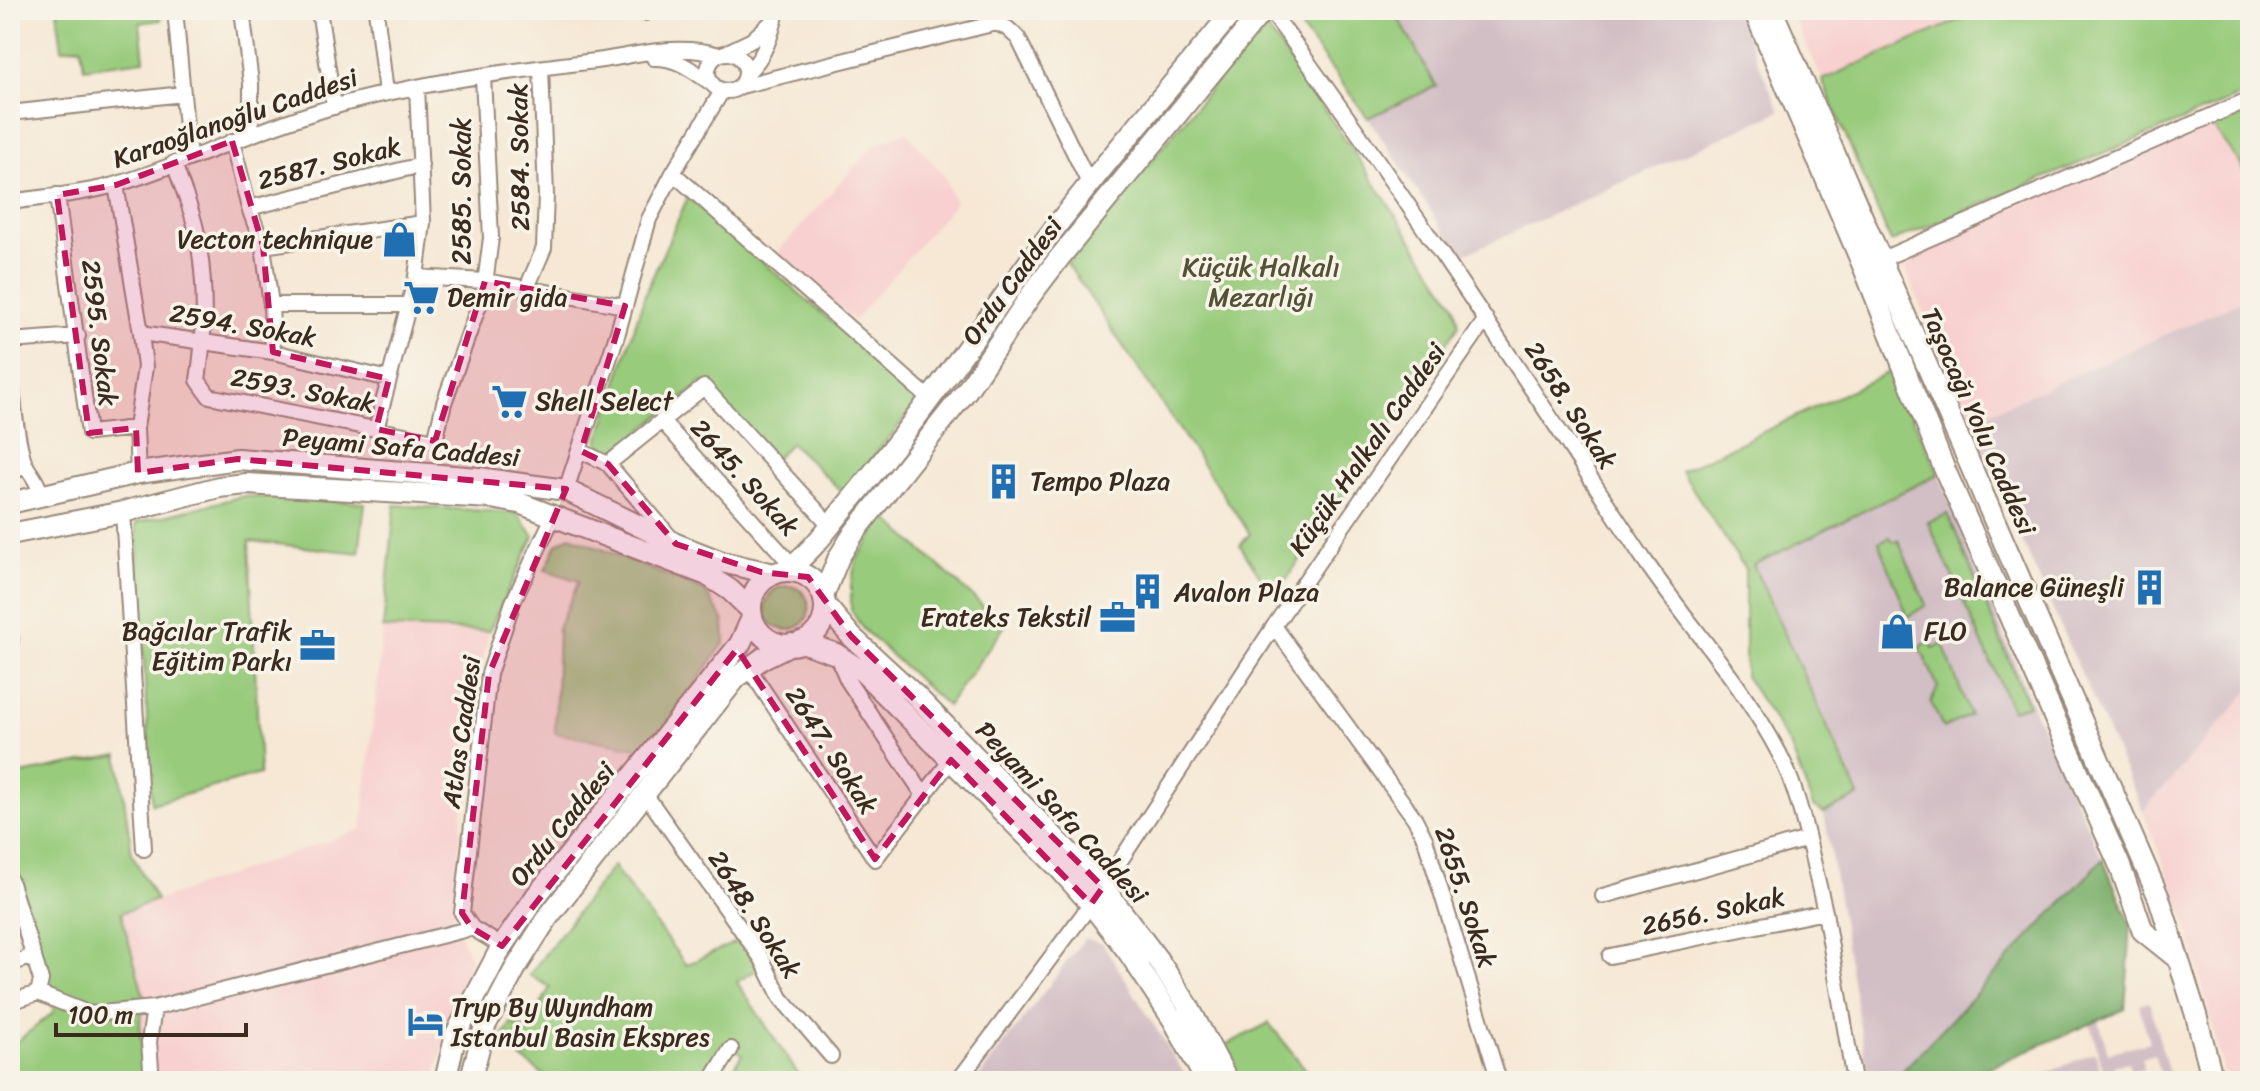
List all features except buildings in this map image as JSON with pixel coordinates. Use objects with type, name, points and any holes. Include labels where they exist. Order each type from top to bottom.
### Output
[{"type":"main road","name":"Ordu Caddesi","points":[[784,570],[830,525],[931,400],[1021,273],[1234,10]]},
{"type":"main road","name":"Ordu Caddesi","points":[[824,600],[839,557],[854,533],[967,390],[1031,295],[1263,10]]},
{"type":"main road","name":"Taşocağı Yolu Caddesi","points":[[1754,10],[2159,898],[2213,1081]]},
{"type":"main road","name":"Taşocağı Yolu Caddesi","points":[[1772,10],[1872,264],[1944,468],[2120,866],[2143,931],[2178,959]]},
{"type":"main road","name":"Peyami Safa Caddesi","points":[[10,503],[138,473],[238,459],[479,478],[567,491],[676,544],[722,562],[784,570]]},
{"type":"main road","name":"Peyami Safa Caddesi","points":[[10,534],[123,512],[219,487],[246,484],[491,498],[519,503],[707,575],[730,590],[752,614]]},
{"type":"main road","points":[[558,518],[572,511],[567,491]]},
{"type":"main road","points":[[784,570],[808,577],[817,585],[824,600],[819,627],[796,643],[779,643],[767,638],[758,629],[752,614],[756,588],[784,570]]},
{"type":"main road","name":"Peyami Safa Caddesi","points":[[824,600],[851,636],[915,695],[1097,896],[1143,939],[1180,993],[1228,1081]]},
{"type":"main road","name":"Ordu Caddesi","points":[[445,1081],[456,1034],[502,946],[536,896],[740,644],[752,614]]},
{"type":"main road","name":"Ordu Caddesi","points":[[470,1081],[485,1026],[515,969],[548,917],[736,678],[748,667],[796,643]]},
{"type":"main road","name":"Peyami Safa Caddesi","points":[[796,643],[836,654],[872,680],[1060,869],[1097,896],[1127,950],[1174,1021],[1206,1081]]},
{"type":"street","points":[[175,10],[189,158]]},
{"type":"street","points":[[242,10],[251,83],[251,133]]},
{"type":"street","points":[[319,10],[334,107]]},
{"type":"street","points":[[376,10],[386,93]]},
{"type":"street","name":"2658. Sokak","points":[[1270,10],[1400,193],[1669,597],[1755,712],[1780,754],[1796,792],[1825,912],[1854,1081]]},
{"type":"street","points":[[717,87],[709,77],[710,64],[722,54],[752,40],[776,14]]},
{"type":"street","points":[[618,58],[666,57],[678,61],[717,87],[732,91],[758,62],[776,14]]},
{"type":"street","points":[[744,80],[996,23],[1018,38],[1090,185]]},
{"type":"street","points":[[618,58],[664,49],[732,54],[743,61],[744,80]]},
{"type":"street","name":"Karaoğlanoğlu Caddesi","points":[[10,202],[116,185],[251,133],[386,93],[618,58]]},
{"type":"street","name":"2584. Sokak","points":[[526,290],[544,248],[546,195],[541,68]]},
{"type":"street","name":"2585. Sokak","points":[[435,441],[444,403],[485,281],[491,238],[483,77]]},
{"type":"street","points":[[376,429],[416,277],[423,223],[417,87]]},
{"type":"street","points":[[567,491],[649,219],[717,87]]},
{"type":"street","points":[[10,113],[183,94]]},
{"type":"street","points":[[1872,264],[2250,99]]},
{"type":"street","points":[[232,141],[249,208],[263,246],[271,305],[273,352]]},
{"type":"street","name":"2593. Sokak","points":[[174,163],[196,229],[205,311],[198,380],[209,396],[435,441]]},
{"type":"street","name":"2587. Sokak","points":[[249,208],[421,165]]},
{"type":"street","points":[[673,173],[931,400]]},
{"type":"street","name":"2594. Sokak","points":[[116,185],[141,333],[273,352],[389,379]]},
{"type":"street","name":"2595. Sokak","points":[[57,195],[89,433],[136,428],[138,473]]},
{"type":"street","points":[[263,246],[423,223]]},
{"type":"street","points":[[416,277],[485,281],[625,306]]},
{"type":"street","points":[[271,305],[409,305]]},
{"type":"street","name":"Küçük Halkalı Caddesi","points":[[958,1081],[1097,896],[1274,626],[1486,319]]},
{"type":"street","points":[[136,428],[145,367],[141,333]]},
{"type":"street","points":[[10,341],[78,336]]},
{"type":"street","points":[[10,372],[18,437],[25,465],[38,480],[41,495]]},
{"type":"street","points":[[608,464],[704,387],[830,525]]},
{"type":"street","name":"2645. Sokak","points":[[662,421],[784,570]]},
{"type":"street","points":[[581,451],[608,464],[676,544]]},
{"type":"street","points":[[10,474],[25,465]]},
{"type":"street","points":[[123,512],[144,849]]},
{"type":"street","name":"Atlas Caddesi","points":[[472,928],[462,913],[489,674],[513,602],[558,518]]},
{"type":"street","name":"2655. Sokak","points":[[1274,626],[1420,829],[1499,1081]]},
{"type":"street","points":[[836,654],[848,681],[925,797],[951,760]]},
{"type":"street","name":"2647. Sokak","points":[[748,667],[875,859],[925,797]]},
{"type":"street","name":"2648. Sokak","points":[[645,794],[762,959],[781,998],[831,1056]]},
{"type":"street","points":[[1603,896],[1808,839]]},
{"type":"street","points":[[10,880],[12,896],[41,980],[38,993]]},
{"type":"street","name":"2656. Sokak","points":[[1610,956],[1825,912]]},
{"type":"street","points":[[10,1002],[38,993],[90,1014],[154,1008],[472,928],[502,946]]},
{"type":"street","points":[[10,964],[34,956]]},
{"type":"street","points":[[152,1081],[149,1042],[154,1008]]},
{"type":"street","points":[[711,1081],[731,1049]]},
{"type":"highlighted area","points":[[232,141],[263,246],[273,352],[389,379],[376,429],[435,441],[485,281],[625,306],[581,451],[608,464],[676,544],[761,572],[808,577],[851,636],[1103,887],[1091,904],[951,760],[875,859],[737,649],[502,946],[472,928],[462,913],[489,674],[566,489],[238,459],[138,473],[136,428],[89,433],[57,195],[116,185]]},
{"type":"shaded area","points":[[1394,10],[1735,10],[1780,111],[1461,256],[1368,118],[1436,86]]},
{"type":"shaded area","points":[[1790,10],[1982,10],[1822,80]]},
{"type":"shaded area","points":[[2209,122],[2240,163],[2250,185],[2250,297],[1969,422],[1901,258]]},
{"type":"shaded area","points":[[906,132],[944,175],[955,203],[854,321],[777,253],[873,146]]},
{"type":"shaded area","points":[[2250,297],[2250,690],[2143,811],[1969,422]]},
{"type":"shaded area","points":[[1939,474],[2034,711],[2103,859],[1893,1081],[1869,1081],[1824,813],[1859,795],[1753,565]]},
{"type":"shaded area","points":[[383,628],[489,631],[469,732],[453,921],[471,959],[433,1081],[143,1081],[140,1021],[145,1001],[121,913],[362,829]]},
{"type":"shaded area","points":[[2250,690],[2250,1081],[2226,1081],[2187,924],[2143,811]]},
{"type":"shaded area","points":[[1085,938],[1103,944],[1189,1081],[976,1081]]},
{"type":"shaded area","points":[[2149,1002],[2171,1081],[2162,1081],[2154,1054],[2141,1058],[2144,1069],[2132,1073],[2128,1062],[2113,1066],[2116,1081],[2106,1081],[2089,1019],[2098,1017],[2108,1053],[2149,1042],[2139,1005]]},
{"type":"shaded area","points":[[2095,1052],[2103,1081],[2029,1081]]},
{"type":"green space","points":[[57,10],[160,10],[161,20],[140,23],[144,60],[84,68],[81,46],[62,49]]},
{"type":"green space","points":[[1297,10],[1394,10],[1436,86],[1368,118],[1296,21]]},
{"type":"green space","points":[[1982,10],[2250,10],[2250,92],[1891,242],[1822,80]]},
{"type":"green space","name":"Küçük Halkalı Mezarlığı","points":[[1264,24],[1352,149],[1455,305],[1459,325],[1280,589],[1267,587],[1240,545],[1250,534],[1067,263]]},
{"type":"green space","points":[[2250,108],[2250,185],[2240,163],[2209,122]]},
{"type":"green space","points":[[688,197],[921,399],[843,493],[791,443],[775,458],[703,382],[609,456],[598,442],[645,294]]},
{"type":"green space","points":[[1891,371],[1939,474],[1753,565],[1859,796],[1824,813],[1813,806],[1790,745],[1745,676],[1745,569],[1681,471]]},
{"type":"green space","points":[[243,496],[365,503],[359,553],[249,541],[260,774],[152,804],[136,523]]},
{"type":"green space","points":[[395,505],[517,513],[534,536],[489,631],[383,628]]},
{"type":"green space","points":[[1948,514],[2028,705],[2012,710],[1928,522]]},
{"type":"green space","points":[[885,517],[1005,626],[947,706],[863,629],[851,610],[851,585],[856,560]]},
{"type":"green space","points":[[570,536],[705,591],[724,621],[725,642],[648,750],[555,733],[558,628],[579,581],[545,570],[557,544]]},
{"type":"green space","points":[[1890,537],[1894,542],[1898,540],[1926,605],[1908,617],[1879,542]]},
{"type":"green space","points":[[787,586],[803,592],[809,608],[803,624],[787,630],[771,624],[765,608],[771,592]]},
{"type":"green space","points":[[1930,641],[1933,648],[1943,644],[1970,715],[1943,728],[1931,702],[1938,687],[1920,647]]},
{"type":"green space","points":[[118,755],[132,854],[156,900],[121,913],[145,1001],[140,1021],[143,1081],[10,1081],[10,1047],[54,1012],[10,839],[10,776]]},
{"type":"green space","points":[[2103,859],[2131,926],[2125,1009],[1957,1081],[1893,1081]]},
{"type":"green space","points":[[613,866],[686,965],[740,940],[758,969],[737,982],[798,1074],[814,1081],[727,1081],[742,1054],[723,1043],[694,1081],[552,1081],[500,1042],[511,1023],[528,1030],[550,987],[529,975]]},
{"type":"green space","points":[[1269,1023],[1315,1081],[1239,1081],[1224,1046]]},
{"type":"place","name":"Vecton technique","points":[[399,239]]},
{"type":"place","name":"Demir gida","points":[[421,297]]},
{"type":"place","name":"Shell Select","points":[[509,401]]},
{"type":"place","name":"Tempo Plaza","points":[[1004,481]]},
{"type":"place","name":"Balance Güneşli","points":[[2150,587]]},
{"type":"place","name":"Avalon Plaza","points":[[1148,592]]},
{"type":"place","name":"Erateks Tekstil","points":[[1117,617]]},
{"type":"place","name":"FLO","points":[[1898,631]]},
{"type":"place","name":"Bağcılar Trafik Eğitim Parkı","points":[[318,646]]},
{"type":"place","name":"Tryp By Wyndham Istanbul Basin Ekspres","points":[[425,1022]]}]
